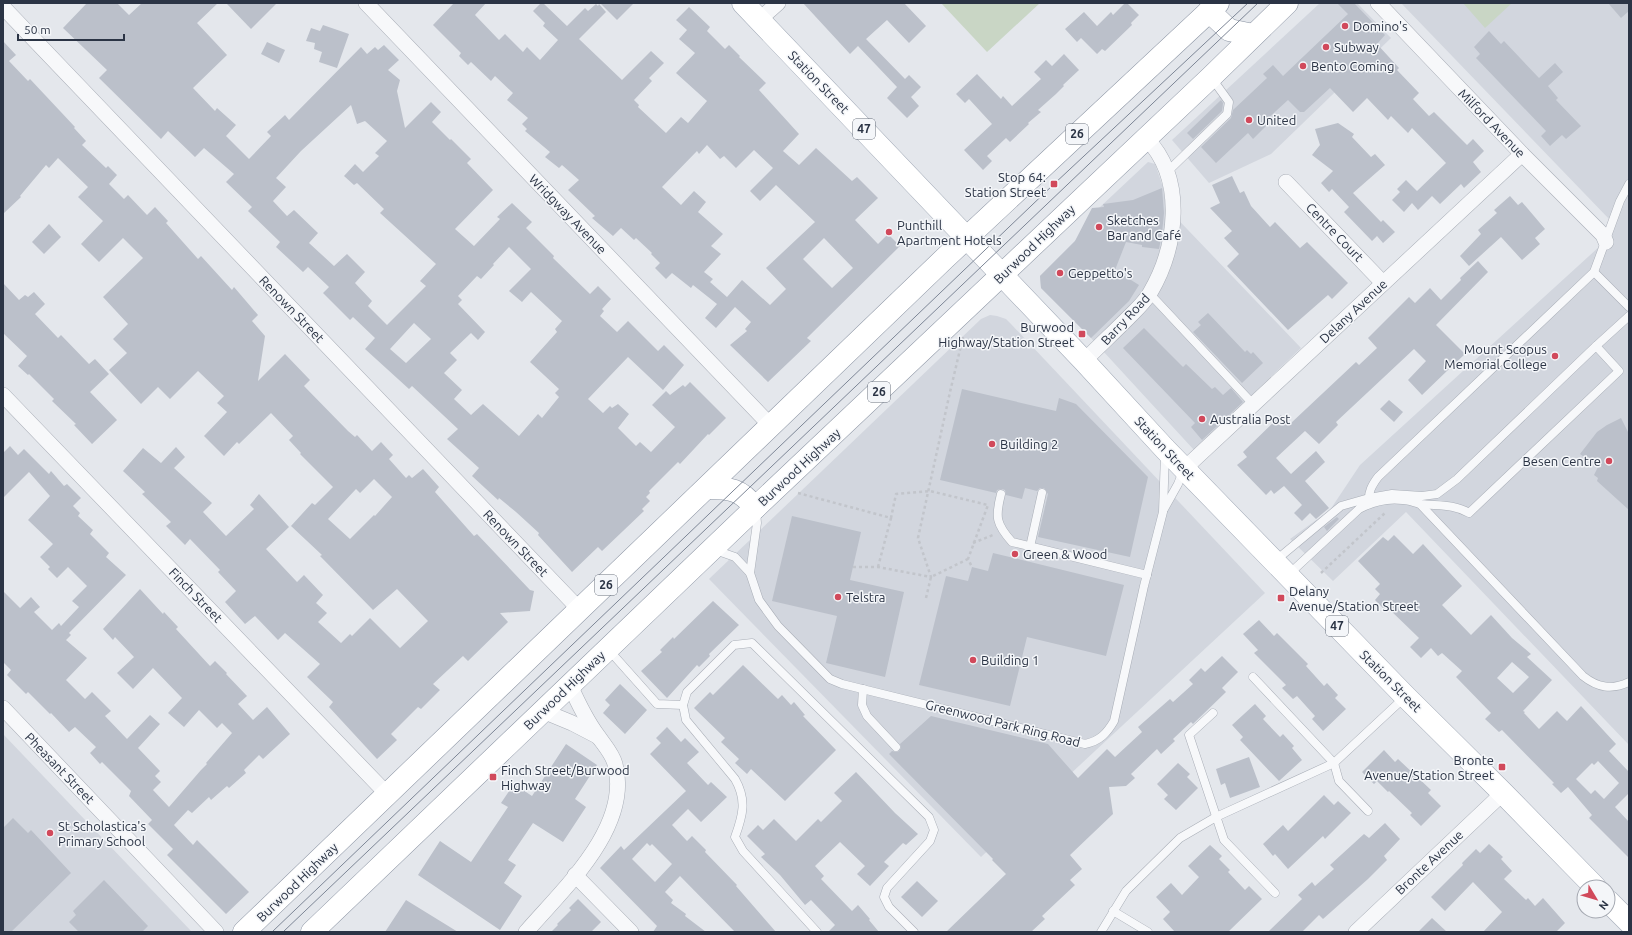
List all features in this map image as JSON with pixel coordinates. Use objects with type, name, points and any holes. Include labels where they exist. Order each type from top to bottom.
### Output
[{"type":"main road","name":"Station Street","points":[[743,3],[1002,274],[1165,450],[1406,697],[1587,879]]},
{"type":"main road","name":"Burwood Highway","points":[[319,930],[570,685],[1211,77],[1287,3]]},
{"type":"main road","name":"Burwood Highway","points":[[244,932],[967,238],[1213,7]]},
{"type":"main road","points":[[1213,7],[1229,30],[1253,35]]},
{"type":"main road","points":[[707,488],[735,490],[748,499],[755,508]]},
{"type":"main road","points":[[1616,909],[1629,922]]},
{"type":"street","name":"Wridgway Avenue","points":[[366,3],[771,426]]},
{"type":"street","points":[[759,20],[778,3]]},
{"type":"street","name":"Milford Avenue","points":[[1378,3],[1522,154],[1604,235],[1606,242]]},
{"type":"street","name":"Renown Street","points":[[3,7],[580,610]]},
{"type":"street","name":"Barry Road","points":[[1084,361],[1137,309],[1150,294],[1168,249],[1174,211],[1172,192],[1159,153],[1146,138]]},
{"type":"street","name":"Delany Avenue","points":[[1184,469],[1522,154]]},
{"type":"street","name":"Centre Court","points":[[1286,182],[1383,283]]},
{"type":"street","name":"Finch Street","points":[[5,401],[388,795]]},
{"type":"street","points":[[526,932],[575,875],[601,841],[610,822],[616,801],[618,783],[615,764],[608,748],[598,736],[580,708],[570,685]]},
{"type":"street","name":"Pheasant Street","points":[[3,708],[216,932]]},
{"type":"street","points":[[543,711],[572,722],[598,736]]},
{"type":"street","name":"Bronte Avenue","points":[[1356,932],[1503,793]]},
{"type":"street","points":[[575,875],[631,932]]},
{"type":"lane","points":[[1166,173],[1227,114],[1229,102],[1211,77]]},
{"type":"lane","points":[[1281,569],[1369,500],[1372,485],[1378,477],[1594,272],[1620,201],[1629,184]]},
{"type":"lane","points":[[1594,272],[1629,307]]},
{"type":"lane","points":[[1150,294],[1253,404]]},
{"type":"lane","points":[[1281,569],[1340,506],[1392,494],[1437,494],[1457,479],[1629,316]]},
{"type":"lane","points":[[1369,500],[1403,500],[1420,504],[1460,508],[1469,513],[1619,371],[1596,346]]},
{"type":"lane","points":[[1163,512],[1165,450]]},
{"type":"lane","points":[[1163,512],[1184,469]]},
{"type":"lane","points":[[1030,547],[1042,493]]},
{"type":"lane","points":[[1001,494],[996,512],[998,523],[1002,531],[1012,542],[1147,575]]},
{"type":"lane","points":[[1411,495],[1583,676],[1595,684],[1609,687],[1629,682]]},
{"type":"lane","points":[[750,573],[757,515],[755,508]]},
{"type":"lane","name":"Greenwood Park Ring Road","points":[[750,573],[756,592],[764,608],[778,626],[830,679],[863,689],[1085,744],[1092,743],[1103,736],[1114,721],[1163,512]]},
{"type":"lane","points":[[714,549],[735,558],[750,573]]},
{"type":"lane","points":[[817,932],[743,851],[735,837],[741,820],[743,804],[741,790],[735,779],[686,720],[683,705],[687,692],[734,645],[752,643],[929,817],[934,830],[930,841],[887,888],[884,897],[889,907],[914,932]]},
{"type":"lane","points":[[608,649],[657,704],[683,705]]},
{"type":"lane","points":[[1253,677],[1334,763],[1339,781],[1368,812]]},
{"type":"lane","points":[[863,689],[862,705],[867,716],[896,747]]},
{"type":"lane","points":[[1101,932],[1126,890],[1180,838],[1216,817],[1334,763],[1406,697]]},
{"type":"lane","points":[[1213,713],[1189,735],[1216,817],[1224,840],[1275,893]]},
{"type":"lane","points":[[1113,911],[1148,932]]},
{"type":"path","points":[[926,598],[931,577],[918,538],[930,491],[950,392],[964,333]]},
{"type":"path","points":[[878,568],[896,494],[930,491],[988,505],[968,559],[972,567]]},
{"type":"path","points":[[797,492],[891,518]]},
{"type":"path","points":[[1321,573],[1387,511]]},
{"type":"path","points":[[973,543],[994,535]]},
{"type":"path","points":[[853,568],[878,568],[931,577],[968,559]]},
{"type":"shaded area","points":[[1320,3],[1357,3],[1391,38],[1271,154],[1209,183],[1172,140]]},
{"type":"shaded area","name":"Mount Scopus Memorial College","points":[[1401,3],[1629,3],[1629,745],[1406,512],[1333,581],[1290,539],[1330,510],[1360,465],[1600,246],[1610,220]]},
{"type":"shaded area","points":[[1148,162],[1155,164],[1163,187],[1166,207],[1301,348],[1194,450],[1091,338],[1041,288],[1040,276],[1075,241],[1099,208]]},
{"type":"shaded area","points":[[990,315],[1006,319],[1011,324],[1265,593],[981,857],[709,579],[981,319]]},
{"type":"shaded area","name":"St Scholastica's Primary School","points":[[3,734],[192,932],[3,932]]},
{"type":"green space","points":[[941,3],[1040,3],[987,52]]},
{"type":"green space","points":[[1463,3],[1512,3],[1485,28]]},
{"type":"building","points":[[87,3],[117,3],[129,15],[142,3],[218,3],[197,23],[227,55],[193,88],[215,111],[217,108],[236,125],[226,136],[249,159],[271,136],[267,132],[285,115],[289,120],[361,47],[367,54],[375,47],[378,50],[384,45],[399,60],[388,70],[400,80],[397,91],[405,128],[431,102],[441,112],[432,122],[471,159],[467,163],[493,190],[455,229],[474,246],[500,219],[497,217],[512,203],[532,222],[526,228],[554,256],[553,258],[590,294],[598,286],[611,299],[602,309],[604,311],[600,316],[617,332],[628,321],[658,351],[664,345],[684,365],[663,390],[628,357],[588,399],[603,413],[610,406],[612,408],[618,404],[629,414],[618,428],[636,446],[640,442],[651,452],[675,427],[652,405],[666,391],[670,395],[683,385],[685,387],[690,382],[726,418],[709,435],[708,434],[680,464],[678,462],[649,491],[650,493],[646,497],[650,501],[642,509],[644,511],[602,551],[598,547],[572,572],[538,535],[539,533],[499,498],[498,500],[472,476],[479,468],[447,439],[458,429],[412,386],[409,389],[365,349],[375,338],[353,317],[350,320],[323,293],[329,287],[308,267],[303,272],[276,247],[280,242],[248,211],[252,207],[226,182],[234,174],[204,148],[195,157],[168,131],[161,139],[99,78],[107,70],[63,28]],"holes":[[[351,105],[357,124],[365,121],[387,141],[375,153],[379,156],[363,172],[355,164],[344,176],[354,185],[357,183],[384,209],[380,213],[436,264],[420,281],[426,286],[387,325],[368,306],[372,301],[355,283],[365,272],[347,254],[334,266],[309,243],[318,233],[294,210],[287,216],[273,201],[286,187],[276,178],[301,151]],[[509,247],[531,269],[509,291],[522,302],[531,292],[562,321],[555,329],[557,332],[530,362],[559,389],[555,393],[559,397],[542,418],[538,414],[519,436],[483,404],[471,415],[454,399],[462,390],[444,373],[457,360],[450,353],[471,333],[478,340],[485,332],[458,304],[462,300],[458,296],[477,276],[481,279],[494,265],[493,264]],[[414,323],[431,339],[406,363],[390,349]]]},
{"type":"building","points":[[226,3],[277,3],[251,29]]},
{"type":"building","points":[[454,3],[486,3],[475,15],[499,40],[505,34],[523,52],[527,47],[540,60],[558,40],[543,26],[545,23],[533,11],[541,3],[543,3],[567,26],[585,8],[588,11],[596,4],[598,6],[599,4],[606,12],[579,39],[622,80],[651,51],[664,63],[649,78],[652,81],[634,100],[639,105],[638,107],[666,133],[681,117],[688,123],[707,101],[676,73],[695,53],[679,39],[687,30],[676,20],[689,7],[710,27],[707,31],[725,49],[729,45],[740,56],[739,57],[766,83],[759,90],[799,134],[783,151],[799,165],[816,148],[852,181],[857,177],[878,198],[855,220],[878,244],[888,234],[900,246],[807,338],[811,341],[768,382],[730,345],[747,331],[745,329],[751,322],[735,307],[716,328],[705,318],[717,304],[693,285],[691,288],[672,273],[666,279],[655,268],[660,263],[636,238],[634,240],[621,228],[613,236],[592,218],[595,216],[568,190],[579,180],[562,165],[559,168],[545,157],[550,152],[525,131],[527,129],[522,124],[528,118],[507,100],[513,93],[495,76],[491,81],[471,62],[468,65],[459,56],[461,53],[433,25]],"holes":[[[707,145],[720,159],[724,156],[736,168],[754,150],[773,168],[750,191],[760,201],[776,185],[815,222],[766,268],[786,289],[770,305],[742,280],[727,297],[710,282],[713,279],[704,272],[721,254],[711,246],[723,234],[698,212],[706,202],[694,191],[681,205],[662,187],[697,151],[699,154]],[[824,238],[853,268],[832,288],[803,259]]]},
{"type":"building","points":[[600,3],[634,3],[617,20]]},
{"type":"building","points":[[803,3],[904,3],[926,26],[909,43],[887,20],[866,39],[905,79],[909,75],[921,87],[911,97],[919,106],[907,118],[887,98],[897,87],[858,46],[850,54]]},
{"type":"building","points":[[1125,3],[1127,3],[1139,15],[1131,23],[1132,25],[1105,51],[1102,49],[1097,54],[1081,38],[1077,42],[1065,29],[1084,12],[1097,26],[1111,12],[1113,15]]},
{"type":"building","points":[[1337,3],[1354,3],[1385,35],[1377,44],[1399,68],[1397,70],[1419,93],[1413,99],[1429,116],[1434,112],[1467,145],[1473,139],[1484,151],[1473,162],[1481,172],[1464,188],[1461,184],[1440,204],[1432,196],[1418,210],[1412,203],[1404,212],[1392,200],[1400,192],[1397,189],[1406,180],[1417,191],[1446,163],[1412,128],[1408,133],[1391,116],[1388,120],[1367,98],[1353,112],[1330,88],[1304,112],[1300,112],[1288,100],[1264,122],[1267,125],[1253,139],[1248,133],[1216,163],[1201,147],[1231,118],[1233,110],[1267,78],[1263,74],[1273,65],[1283,76],[1348,14]]},
{"type":"building","points":[[1608,3],[1629,3],[1629,11],[1621,18]]},
{"type":"building","points":[[323,25],[349,34],[337,68],[319,62],[322,52],[314,49],[315,43],[306,41],[311,28],[320,31]]},
{"type":"building","points":[[1489,31],[1501,44],[1504,41],[1539,78],[1555,63],[1563,72],[1548,86],[1558,98],[1556,100],[1581,126],[1566,139],[1562,135],[1550,146],[1541,136],[1546,131],[1476,58],[1480,54],[1474,47]]},
{"type":"building","points":[[3,41],[16,55],[9,61],[28,81],[30,79],[75,127],[74,128],[86,141],[82,145],[106,168],[108,166],[117,175],[109,184],[124,199],[128,195],[147,215],[155,207],[168,221],[166,223],[198,259],[201,256],[232,290],[234,287],[258,315],[252,321],[265,336],[258,381],[285,354],[310,380],[304,386],[348,431],[355,437],[357,435],[372,451],[381,442],[393,455],[389,459],[406,478],[409,475],[412,478],[423,469],[439,487],[435,492],[474,536],[477,534],[530,590],[534,591],[530,611],[500,613],[508,622],[468,661],[463,656],[433,684],[440,690],[421,709],[418,707],[391,734],[397,740],[377,759],[329,707],[333,702],[307,677],[320,664],[285,633],[278,640],[255,616],[245,624],[225,602],[236,591],[218,572],[220,570],[190,539],[185,545],[166,526],[171,522],[142,494],[145,492],[123,471],[143,448],[161,463],[176,447],[185,457],[174,468],[212,503],[203,512],[226,536],[254,509],[250,505],[259,494],[289,527],[266,549],[297,582],[304,575],[323,595],[316,603],[327,613],[318,622],[341,643],[350,634],[352,636],[370,618],[400,648],[428,621],[397,589],[373,610],[320,556],[322,555],[291,526],[312,503],[315,505],[333,487],[300,454],[301,453],[289,440],[293,436],[271,413],[239,444],[237,442],[224,456],[204,436],[227,412],[217,403],[224,396],[198,371],[170,399],[158,387],[141,404],[109,370],[127,353],[113,339],[128,324],[103,297],[143,258],[123,238],[99,262],[81,244],[103,221],[78,197],[88,187],[58,158],[49,168],[46,165],[20,196],[21,197],[3,214]],"holes":[[[374,479],[392,497],[375,516],[374,515],[350,539],[328,519],[356,489],[360,493]]]},
{"type":"building","points":[[267,42],[285,50],[279,63],[261,54]]},
{"type":"building","points":[[1064,54],[1079,70],[1038,110],[1041,112],[1010,142],[1006,138],[987,156],[992,161],[983,170],[964,150],[992,124],[969,99],[965,103],[956,94],[977,74],[1001,99],[1003,96],[1012,106],[1041,79],[1034,72],[1046,60],[1052,66]]},
{"type":"building","points":[[1221,100],[1223,103],[1222,111],[1193,139],[1187,133]]},
{"type":"building","points":[[1338,123],[1354,134],[1352,137],[1371,157],[1375,154],[1385,165],[1353,193],[1381,222],[1383,220],[1395,232],[1383,243],[1377,236],[1372,241],[1344,212],[1349,207],[1332,189],[1329,192],[1321,183],[1333,171],[1312,155],[1320,145],[1315,129]]},
{"type":"building","points":[[1232,176],[1240,193],[1244,191],[1251,206],[1270,227],[1275,222],[1300,248],[1307,242],[1348,283],[1332,299],[1328,295],[1288,330],[1227,266],[1239,254],[1224,238],[1232,231],[1210,208],[1220,203],[1212,185]]},
{"type":"building","points":[[1162,188],[1164,213],[1159,249],[1142,247],[1142,245],[1126,242],[1115,270],[1139,285],[1129,301],[1091,338],[1041,288],[1040,276],[1075,241],[1092,208],[1104,207],[1103,204],[1133,200]]},
{"type":"building","points":[[1510,196],[1518,205],[1522,202],[1545,229],[1535,238],[1540,244],[1522,260],[1501,237],[1469,266],[1460,256],[1481,234],[1478,230],[1497,213],[1494,210]]},
{"type":"building","points":[[49,224],[61,237],[44,254],[32,242]]},
{"type":"building","points":[[1478,261],[1488,272],[1436,325],[1465,354],[1422,395],[1408,380],[1426,361],[1414,349],[1336,422],[1338,425],[1319,444],[1305,431],[1276,458],[1291,474],[1316,451],[1325,462],[1305,481],[1329,508],[1316,519],[1310,513],[1302,521],[1294,513],[1302,505],[1284,486],[1274,494],[1271,490],[1266,495],[1237,465],[1247,457],[1243,452],[1281,415],[1290,424],[1356,362],[1359,365],[1377,348],[1368,338],[1409,297],[1415,303],[1430,288],[1441,300],[1461,280],[1460,278]]},
{"type":"building","points":[[3,283],[19,300],[25,295],[28,297],[34,292],[45,304],[35,314],[58,338],[61,335],[89,364],[95,359],[109,374],[90,392],[117,420],[92,444],[74,425],[76,424],[52,401],[54,399],[29,374],[28,375],[18,366],[27,356],[3,333]]},
{"type":"building","points":[[1208,313],[1245,352],[1247,350],[1251,354],[1253,352],[1263,363],[1242,383],[1193,332],[1201,325],[1198,322]]},
{"type":"building","points":[[1144,328],[1183,367],[1186,364],[1212,389],[1215,387],[1223,395],[1231,388],[1243,402],[1202,440],[1191,427],[1195,423],[1123,348]]},
{"type":"building","points":[[962,389],[1056,411],[1059,398],[1076,404],[1148,477],[1130,557],[1038,537],[1048,494],[1044,488],[1040,488],[1037,491],[1025,488],[1022,499],[1006,495],[1005,490],[1002,489],[997,490],[996,493],[940,480]]},
{"type":"building","points":[[1389,400],[1403,412],[1394,422],[1380,409]]},
{"type":"building","name":"Besen Centre","points":[[1621,418],[1629,434],[1629,510],[1597,481],[1598,478],[1594,475],[1598,467],[1580,454],[1597,432]]},
{"type":"building","points":[[10,446],[18,455],[24,449],[49,474],[51,471],[64,486],[67,484],[81,498],[73,506],[80,513],[78,516],[93,530],[90,534],[109,553],[106,557],[126,575],[69,633],[71,635],[66,640],[87,658],[66,680],[85,699],[92,692],[111,711],[105,716],[127,739],[150,715],[160,724],[138,748],[160,771],[155,776],[161,782],[153,790],[169,807],[232,733],[222,723],[217,728],[199,710],[184,727],[168,713],[182,698],[153,668],[133,689],[117,673],[134,657],[115,637],[113,640],[103,629],[140,589],[163,614],[164,612],[178,627],[176,629],[210,666],[215,661],[247,696],[238,704],[253,720],[267,707],[290,734],[263,759],[259,755],[244,770],[246,773],[229,788],[227,786],[211,800],[209,797],[192,813],[188,810],[174,825],[193,845],[197,840],[249,892],[226,914],[167,855],[173,849],[148,824],[152,820],[129,796],[131,791],[102,762],[100,764],[90,753],[96,747],[75,727],[69,732],[51,713],[50,714],[28,692],[26,694],[7,675],[11,670],[3,662],[3,591],[20,608],[31,597],[40,607],[34,612],[52,630],[59,623],[61,626],[79,607],[72,601],[87,586],[68,567],[57,578],[48,569],[50,567],[40,557],[53,544],[28,520],[50,496],[29,472],[3,498],[3,453]]},
{"type":"building","name":"Telstra","points":[[792,516],[861,532],[850,580],[904,592],[885,677],[826,663],[837,616],[772,601]]},
{"type":"building","points":[[1337,517],[1339,519],[1327,531],[1324,527]]},
{"type":"building","points":[[1394,535],[1413,554],[1423,544],[1462,586],[1442,605],[1471,635],[1491,615],[1512,638],[1531,654],[1527,657],[1552,680],[1523,711],[1539,729],[1557,711],[1567,721],[1581,706],[1616,744],[1609,751],[1629,772],[1629,793],[1615,807],[1629,822],[1629,858],[1589,818],[1592,815],[1568,787],[1561,793],[1552,784],[1554,783],[1502,730],[1499,732],[1485,719],[1491,713],[1456,677],[1462,671],[1442,653],[1438,656],[1431,648],[1421,658],[1410,647],[1419,638],[1386,606],[1384,609],[1375,600],[1380,594],[1375,589],[1380,584],[1358,561],[1383,537],[1388,541]],"holes":[[[1512,662],[1529,677],[1513,693],[1497,678]],[[1598,761],[1619,783],[1604,799],[1595,790],[1591,794],[1576,779],[1592,763],[1594,765]]]},
{"type":"building","points":[[993,553],[1124,585],[1106,656],[1027,637],[1010,706],[919,685],[946,576],[968,581],[972,567],[988,571]]},
{"type":"building","points":[[713,601],[739,625],[709,654],[710,656],[699,667],[697,665],[667,698],[641,671],[662,652],[660,650],[673,637],[674,639]]},
{"type":"building","points":[[1259,620],[1274,636],[1277,633],[1308,664],[1306,666],[1324,686],[1327,683],[1338,695],[1335,698],[1346,709],[1323,731],[1312,719],[1315,716],[1297,696],[1293,699],[1282,688],[1286,685],[1254,653],[1258,650],[1243,634]]},
{"type":"building","points":[[1222,656],[1238,672],[1222,688],[1226,692],[1193,724],[1191,722],[1173,739],[1175,741],[1161,754],[1157,749],[1131,774],[1135,778],[1126,786],[1109,787],[1113,814],[1070,855],[1082,869],[1070,880],[1075,885],[1042,916],[1045,919],[1031,932],[946,932],[1006,874],[889,754],[892,751],[899,751],[901,748],[900,744],[931,716],[1048,744],[1078,778],[1107,749],[1115,757],[1142,732],[1138,727],[1170,699],[1173,702],[1193,684],[1189,680],[1201,668],[1205,672]]},
{"type":"building","points":[[743,665],[778,699],[782,695],[791,705],[794,702],[805,715],[803,716],[836,750],[785,801],[751,769],[747,774],[735,763],[739,759],[721,742],[725,738],[694,708],[710,692],[713,695]]},
{"type":"building","points":[[620,684],[647,710],[625,734],[603,713],[610,705],[605,700]]},
{"type":"building","points":[[1255,704],[1266,716],[1263,719],[1280,737],[1283,734],[1294,746],[1292,748],[1302,760],[1279,781],[1240,740],[1243,737],[1232,725]]},
{"type":"building","points":[[667,727],[681,742],[685,738],[699,752],[687,763],[708,785],[711,782],[727,797],[701,822],[688,809],[672,825],[687,841],[692,836],[706,850],[705,852],[737,885],[736,886],[776,932],[735,932],[680,876],[665,892],[673,900],[671,903],[706,932],[653,932],[657,926],[600,868],[621,846],[624,850],[686,791],[650,754],[661,743],[656,738]],"holes":[[[647,843],[650,846],[652,844],[672,864],[655,882],[632,859]]]},
{"type":"building","points":[[566,744],[597,765],[575,799],[586,807],[563,842],[533,823],[508,860],[516,865],[504,883],[522,896],[500,930],[418,875],[440,841],[471,862],[508,807],[501,803],[514,784],[532,796]]},
{"type":"building","points":[[1384,750],[1395,762],[1398,759],[1431,790],[1428,793],[1441,806],[1421,826],[1410,815],[1412,813],[1389,791],[1388,792],[1377,781],[1374,784],[1362,772]]},
{"type":"building","points":[[1249,757],[1260,787],[1230,798],[1225,783],[1221,785],[1216,769]]},
{"type":"building","points":[[1178,763],[1190,774],[1187,777],[1198,788],[1176,810],[1164,799],[1168,795],[1157,784]]},
{"type":"building","points":[[856,772],[895,813],[918,834],[906,845],[903,843],[884,862],[889,866],[870,886],[857,874],[865,866],[840,842],[815,866],[824,876],[821,879],[852,911],[858,905],[879,932],[828,932],[835,925],[811,900],[805,905],[780,875],[761,857],[765,854],[747,836],[758,825],[763,830],[774,819],[796,841],[818,819],[821,822],[842,801],[834,793]]},
{"type":"building","points":[[1324,795],[1334,805],[1338,801],[1351,813],[1325,839],[1323,836],[1288,869],[1275,854],[1273,856],[1263,844],[1283,825],[1288,831]]},
{"type":"building","points":[[13,818],[28,833],[31,830],[71,873],[11,932],[3,932],[3,828]]},
{"type":"building","points":[[1385,823],[1400,839],[1384,856],[1387,860],[1368,879],[1323,919],[1319,915],[1302,932],[1268,932],[1302,899],[1298,895],[1312,882],[1315,886],[1334,869],[1330,865],[1364,834],[1369,838]]},
{"type":"building","points":[[1489,844],[1503,857],[1501,859],[1512,871],[1504,879],[1526,900],[1528,898],[1535,906],[1543,898],[1565,923],[1556,932],[1483,932],[1502,912],[1473,882],[1445,911],[1431,897],[1463,865],[1462,863],[1476,849],[1480,853]]},
{"type":"building","points":[[1210,845],[1222,856],[1219,859],[1230,870],[1228,872],[1245,890],[1249,886],[1262,899],[1228,932],[1175,932],[1163,919],[1170,912],[1156,897],[1171,883],[1182,895],[1199,877],[1188,866]]},
{"type":"building","points":[[104,880],[148,926],[142,932],[79,932],[69,922],[76,915],[73,911]]},
{"type":"building","points":[[917,881],[938,901],[922,917],[901,897]]},
{"type":"building","points":[[578,899],[601,922],[591,932],[551,932],[571,910],[569,908]]},
{"type":"building","points":[[406,900],[458,932],[385,932]]},
{"type":"building","points":[[1432,918],[1447,932],[1418,932]]},
{"type":"tram line","points":[[272,932],[1054,184],[1248,3]]},
{"type":"tram line","points":[[283,932],[1258,3]]},
{"type":"place","name":"Domino's","points":[[1345,26]]},
{"type":"place","name":"Subway","points":[[1326,47]]},
{"type":"place","name":"Bento Coming","points":[[1303,66]]},
{"type":"place","name":"United","points":[[1249,120]]},
{"type":"place","name":"Stop 64: Station Street","points":[[1054,184]]},
{"type":"place","name":"Sketches Bar and Café","points":[[1099,227]]},
{"type":"place","name":"Punthill Apartment Hotels","points":[[889,232]]},
{"type":"place","name":"Geppetto's","points":[[1060,273]]},
{"type":"place","name":"Burwood Highway/Station Street","points":[[1082,334]]},
{"type":"place","name":"Mount Scopus Memorial College","points":[[1555,356]]},
{"type":"place","name":"Australia Post","points":[[1202,419]]},
{"type":"place","name":"Building 2","points":[[992,444]]},
{"type":"place","name":"Besen Centre","points":[[1609,461]]},
{"type":"place","name":"Green & Wood","points":[[1015,554]]},
{"type":"place","name":"Telstra","points":[[838,597]]},
{"type":"place","name":"Delany Avenue/Station Street","points":[[1281,598]]},
{"type":"place","name":"Building 1","points":[[973,660]]},
{"type":"place","name":"Bronte Avenue/Station Street","points":[[1502,767]]},
{"type":"place","name":"Finch Street/Burwood Highway","points":[[493,777]]},
{"type":"place","name":"St Scholastica's Primary School","points":[[50,833]]}]
